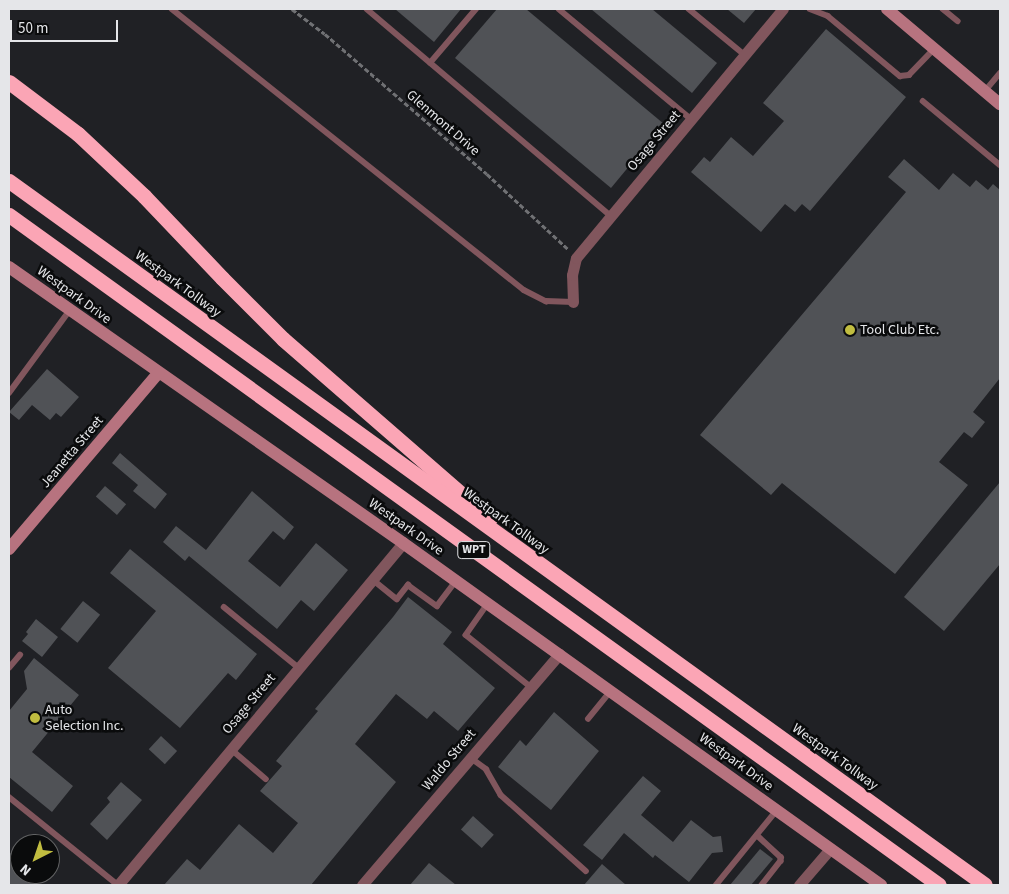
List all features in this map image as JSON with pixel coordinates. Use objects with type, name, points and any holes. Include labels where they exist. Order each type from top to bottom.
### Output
[{"type":"highway","points":[[9,82],[78,134],[144,196],[222,278],[284,339],[563,582]]},
{"type":"highway","name":"Westpark Tollway","points":[[9,181],[985,885]]},
{"type":"highway","name":"WPT","points":[[9,215],[939,885]]},
{"type":"main road","points":[[887,9],[1000,104]]},
{"type":"main road","name":"Westpark Drive","points":[[9,267],[488,603],[881,885]]},
{"type":"main road","name":"Jeanetta Street","points":[[9,549],[158,373]]},
{"type":"street","name":"Osage Street","points":[[576,258],[783,9]]},
{"type":"street","points":[[573,302],[572,275],[576,258]]},
{"type":"street","name":"Osage Street","points":[[118,885],[403,543]]},
{"type":"street","name":"Waldo Street","points":[[362,885],[559,654]]},
{"type":"street","points":[[799,885],[830,849]]},
{"type":"lane","points":[[172,9],[524,290],[546,301],[573,302]]},
{"type":"lane","points":[[367,9],[611,216]]},
{"type":"lane","points":[[430,63],[476,9]]},
{"type":"lane","points":[[559,9],[691,119]]},
{"type":"lane","points":[[689,9],[745,55]]},
{"type":"lane","points":[[810,9],[828,16],[900,76],[909,75],[934,49]]},
{"type":"lane","points":[[943,9],[958,21]]},
{"type":"lane","points":[[985,91],[1000,73]]},
{"type":"lane","points":[[924,101],[1000,165]]},
{"type":"lane","points":[[9,393],[70,310]]},
{"type":"lane","points":[[372,579],[397,599],[408,586],[437,606],[456,581]]},
{"type":"lane","points":[[488,603],[466,635],[531,687]]},
{"type":"lane","points":[[224,607],[299,668]]},
{"type":"lane","points":[[9,668],[20,655]]},
{"type":"lane","points":[[588,719],[611,691]]},
{"type":"lane","points":[[231,749],[266,780]]},
{"type":"lane","points":[[471,758],[486,769],[501,795],[586,871]]},
{"type":"lane","points":[[9,797],[118,885]]},
{"type":"lane","points":[[716,885],[777,810]]},
{"type":"lane","points":[[757,835],[781,857],[781,862],[762,885]]},
{"type":"path","name":"Glenmont Drive","points":[[292,9],[325,34],[487,174],[558,238],[576,258]]},
{"type":"building","points":[[395,9],[461,9],[434,42]]},
{"type":"building","points":[[497,9],[526,9],[664,124],[611,188],[455,58]]},
{"type":"building","points":[[591,9],[652,9],[717,63],[692,93]]},
{"type":"building","points":[[727,9],[756,9],[744,23]]},
{"type":"building","points":[[826,29],[906,97],[810,211],[802,204],[795,212],[785,204],[761,232],[691,172],[704,157],[710,162],[731,137],[753,156],[784,121],[763,103]]},
{"type":"building","points":[[904,159],[939,190],[953,173],[970,187],[976,180],[988,190],[993,184],[1000,190],[1000,378],[973,412],[985,422],[972,438],[964,432],[939,462],[968,485],[895,574],[782,483],[771,495],[700,435],[906,192],[888,177]]},
{"type":"building","points":[[47,369],[79,397],[61,417],[56,413],[50,420],[32,405],[19,420],[9,412]]},
{"type":"building","points":[[120,453],[167,494],[155,509],[133,491],[138,485],[112,463]]},
{"type":"building","points":[[1000,482],[1000,564],[944,631],[904,597]]},
{"type":"building","points":[[105,486],[126,504],[117,515],[96,497]]},
{"type":"building","points":[[252,491],[294,527],[284,540],[273,531],[248,561],[280,587],[316,543],[348,570],[314,611],[301,600],[277,629],[189,556],[185,561],[163,542],[176,526],[206,550]]},
{"type":"building","points":[[130,549],[257,654],[236,680],[228,673],[180,728],[108,668],[156,611],[110,573]]},
{"type":"building","points":[[408,597],[452,632],[443,644],[495,688],[458,731],[434,711],[427,719],[396,694],[355,744],[396,782],[311,885],[164,885],[187,859],[200,870],[239,824],[273,853],[298,823],[260,791],[282,766],[276,761],[318,711],[315,709]]},
{"type":"building","points":[[83,601],[100,615],[77,643],[60,629]]},
{"type":"building","points":[[36,619],[58,637],[42,657],[22,641]]},
{"type":"building","name":"Auto Selection Inc.","points":[[34,658],[79,695],[32,752],[73,786],[52,812],[9,777],[9,711],[27,689],[24,671]]},
{"type":"building","points":[[554,712],[599,751],[551,810],[498,767],[520,740],[526,746]]},
{"type":"building","points":[[161,736],[177,751],[165,764],[149,749]]},
{"type":"building","points":[[643,776],[661,791],[641,815],[673,842],[691,820],[713,837],[721,836],[723,852],[712,853],[689,882],[655,855],[653,858],[624,833],[602,860],[583,845]]},
{"type":"building","points":[[121,782],[142,800],[107,840],[90,824],[110,802],[107,798]]},
{"type":"building","points":[[473,816],[494,835],[482,848],[461,829]]},
{"type":"building","points":[[760,849],[773,859],[751,885],[730,885]]},
{"type":"building","points":[[9,852],[10,884],[34,884],[9,885]]},
{"type":"building","points":[[429,863],[456,885],[410,885]]},
{"type":"building","points":[[602,864],[626,885],[584,885]]},
{"type":"place","name":"Tool Club Etc.","points":[[850,330]]},
{"type":"place","name":"Auto Selection Inc.","points":[[35,718]]}]
